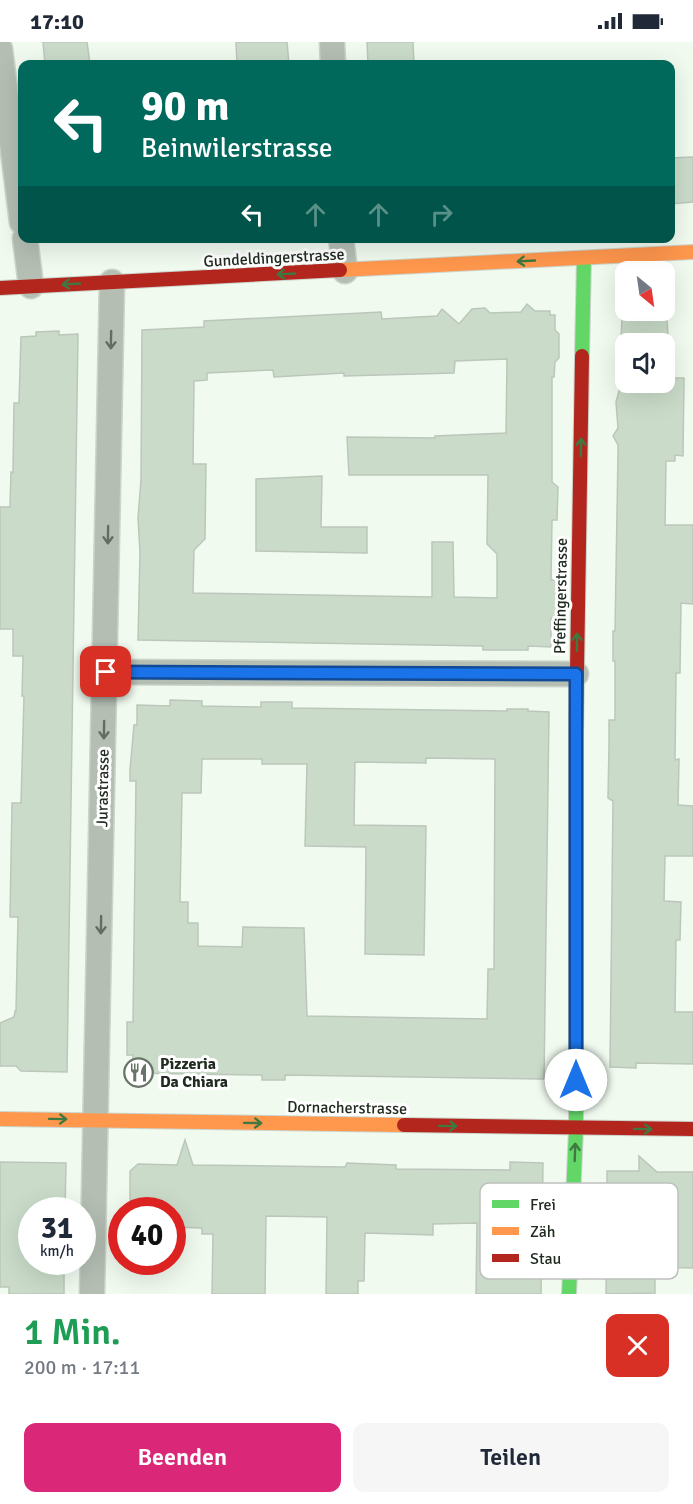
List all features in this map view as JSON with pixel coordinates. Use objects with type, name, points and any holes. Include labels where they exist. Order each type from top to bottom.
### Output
[{"type":"main road","name":"Gundeldingerstrasse","points":[[0,288],[693,252]]},
{"type":"main road","name":"Pfeffingerstrasse","points":[[574,1183],[576,1128],[576,674],[585,258]]},
{"type":"main road","name":"Dornacherstrasse","points":[[0,1119],[693,1130]]},
{"type":"main road","name":"Pfeffingerstrasse","points":[[569,1294],[570,1279]]},
{"type":"street","points":[[332,42],[333,60]]},
{"type":"street","points":[[0,49],[18,191]]},
{"type":"street","points":[[26,243],[31,286]]},
{"type":"street","points":[[342,243],[345,271]]},
{"type":"street","name":"Jurastrasse","points":[[92,1294],[112,282]]},
{"type":"street","points":[[106,672],[576,674]]},
{"type":"building","points":[[43,42],[87,42],[89,60],[45,60]]},
{"type":"building","points":[[236,42],[287,42],[289,60],[237,60]]},
{"type":"building","points":[[367,42],[413,42],[414,60],[368,60]]},
{"type":"building","points":[[693,157],[693,202],[675,204],[675,158]]},
{"type":"building","points":[[527,304],[535,311],[550,311],[550,315],[555,315],[555,330],[559,334],[559,358],[555,362],[554,377],[552,377],[552,482],[558,487],[557,520],[552,520],[551,580],[558,580],[557,618],[551,618],[551,647],[528,646],[528,650],[483,650],[483,646],[138,640],[142,330],[204,327],[204,321],[381,312],[382,319],[437,316],[442,309],[459,324],[472,309],[485,308],[490,313],[521,312]],"holes":[[[507,359],[506,433],[435,436],[435,438],[347,437],[349,475],[488,475],[487,544],[497,554],[497,598],[454,597],[453,542],[432,542],[432,597],[193,593],[194,550],[205,539],[206,464],[193,464],[194,381],[207,380],[207,373],[273,370],[274,377],[344,373],[344,376],[454,373],[455,361]]]},
{"type":"building","points":[[622,321],[667,321],[668,333],[621,333]]},
{"type":"building","points":[[59,331],[59,335],[78,334],[67,1072],[21,1071],[16,1066],[0,1066],[0,1023],[14,1017],[16,1011],[18,917],[10,917],[12,803],[21,803],[24,696],[22,696],[23,656],[13,656],[13,629],[0,629],[0,507],[10,507],[14,403],[19,403],[21,337],[36,336],[36,332]]},
{"type":"building","points":[[675,378],[684,378],[683,456],[675,455],[675,461],[666,461],[665,525],[693,525],[693,604],[681,603],[680,673],[676,673],[675,760],[679,759],[678,805],[693,806],[693,856],[665,856],[664,901],[681,902],[680,940],[676,940],[675,1012],[693,1012],[693,1064],[636,1063],[636,1068],[610,1067],[613,801],[608,798],[609,720],[615,720],[613,631],[615,631],[618,445],[613,436],[618,428],[616,402],[618,393],[675,393]]},
{"type":"building","points":[[322,476],[321,527],[367,527],[367,553],[256,551],[256,479]]},
{"type":"building","points":[[170,700],[202,701],[202,706],[261,707],[261,702],[292,702],[292,708],[507,711],[507,709],[528,709],[528,711],[549,712],[544,1079],[285,1075],[285,1080],[262,1080],[262,1075],[132,1073],[133,1055],[127,1055],[127,1022],[133,1022],[136,781],[130,781],[130,770],[134,725],[137,725],[137,705],[170,706]],"holes":[[[426,758],[495,759],[494,969],[488,969],[487,1019],[307,1016],[304,928],[243,927],[242,947],[198,946],[198,923],[188,923],[188,902],[180,902],[182,793],[201,793],[202,759],[262,759],[262,764],[307,764],[305,846],[366,847],[365,954],[424,955],[426,826],[354,825],[355,762],[426,763]]]},
{"type":"building","points":[[185,1140],[193,1165],[345,1167],[347,1163],[396,1165],[396,1169],[510,1170],[510,1162],[543,1163],[543,1183],[480,1183],[480,1279],[541,1279],[541,1294],[476,1294],[477,1223],[433,1224],[433,1235],[365,1233],[364,1281],[358,1281],[358,1294],[326,1294],[327,1217],[266,1216],[265,1294],[212,1294],[213,1234],[202,1234],[202,1228],[186,1227],[186,1197],[130,1197],[130,1171],[138,1164],[177,1165]]},
{"type":"building","points":[[639,1156],[657,1172],[693,1172],[693,1268],[678,1268],[678,1183],[607,1183],[607,1171],[639,1171]]},
{"type":"building","points":[[0,1162],[66,1163],[65,1197],[18,1197],[18,1275],[64,1275],[64,1294],[9,1294],[9,1287],[0,1287]]},
{"type":"building","points":[[606,1279],[655,1279],[655,1293],[606,1294]]},
{"type":"traffic: fast","points":[[582,356],[584,258]]},
{"type":"traffic: fast","points":[[574,1183],[576,982]]},
{"type":"traffic: fast","points":[[569,1294],[570,1279]]},
{"type":"traffic: slow","points":[[340,270],[693,252]]},
{"type":"traffic: slow","points":[[576,734],[576,982]]},
{"type":"traffic: slow","points":[[0,1119],[404,1125]]},
{"type":"traffic: jam","points":[[0,288],[340,270]]},
{"type":"traffic: jam","points":[[576,734],[582,356]]},
{"type":"traffic: jam","points":[[404,1125],[693,1129]]},
{"type":"place","name":"Pizzeria Da Chiara","points":[[139,1073]]},
{"type":"route","points":[[106,672],[576,674],[576,1080]]}]
